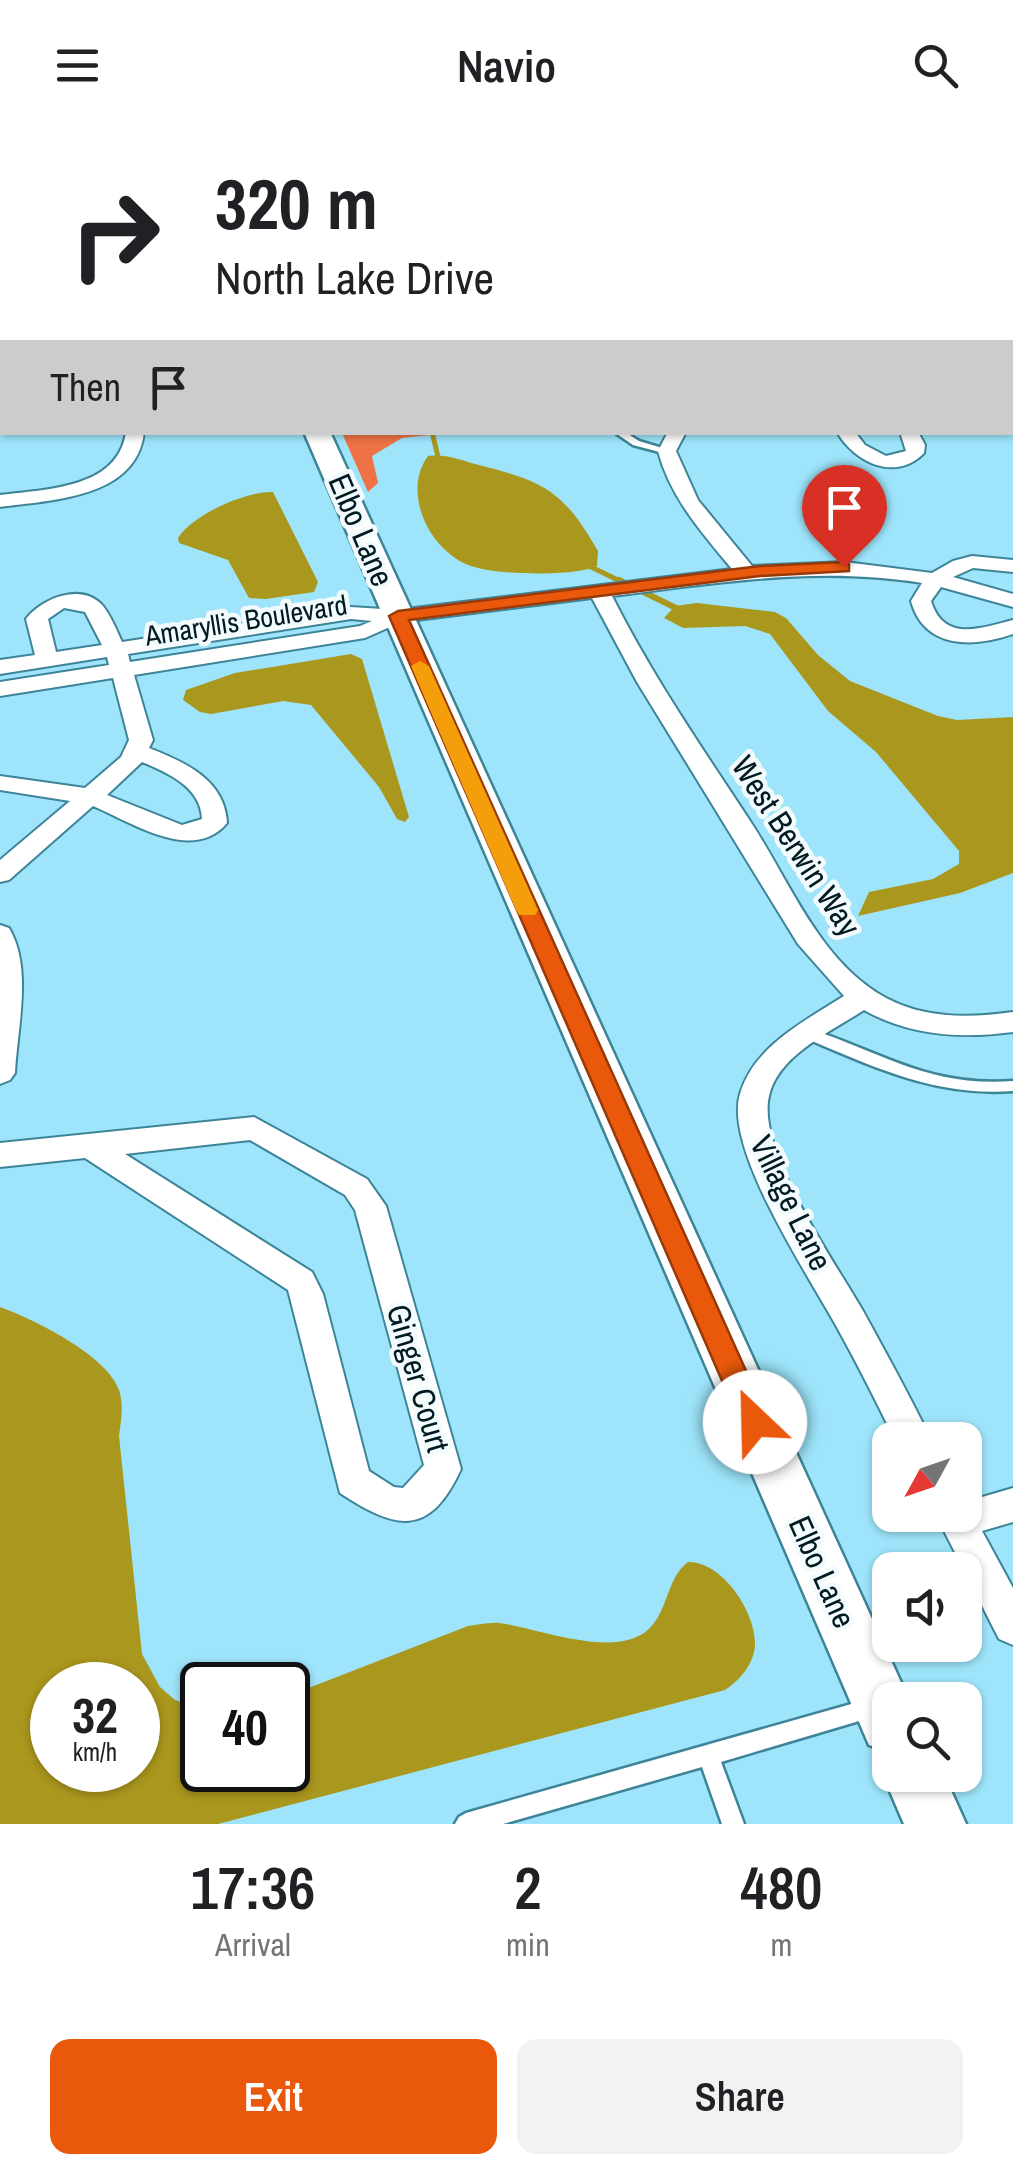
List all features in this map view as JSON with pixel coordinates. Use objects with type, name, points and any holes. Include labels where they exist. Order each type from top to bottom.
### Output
[{"type":"street","points":[[0,501],[62,492],[101,480],[135,454],[135,435]]},
{"type":"street","name":"Elbo Lane","points":[[318,435],[872,1683]]},
{"type":"street","points":[[848,435],[864,456],[894,462],[915,453],[910,435]]},
{"type":"street","points":[[672,442],[673,470],[747,572]]},
{"type":"street","points":[[1013,566],[973,561],[953,567],[936,579],[921,601],[924,617],[944,632],[975,637],[1013,626]]},
{"type":"street","name":"Amaryllis Boulevard","points":[[0,667],[47,660],[118,660],[365,632],[398,616],[747,572],[844,567],[936,579],[1013,601]]},
{"type":"street","name":"West Berwin Way","points":[[599,591],[633,661],[798,919],[845,983],[896,1015],[928,1024],[961,1027],[1013,1022]]},
{"type":"street","points":[[0,874],[138,752],[142,740],[118,660],[94,608],[64,600],[51,604],[37,619],[47,660]]},
{"type":"street","name":"Amaryllis Boulevard","points":[[0,688],[118,660]]},
{"type":"street","points":[[0,783],[89,796],[177,832],[191,834],[216,823],[216,814],[197,783],[165,762],[138,752]]},
{"type":"street","points":[[0,934],[8,964],[0,1073]]},
{"type":"street","name":"Village Lane","points":[[862,996],[762,1076],[753,1097],[751,1119],[779,1192],[903,1422]]},
{"type":"street","name":"Ginger Court","points":[[0,1154],[254,1128],[356,1187],[370,1206],[443,1469],[411,1506],[388,1503],[354,1481],[307,1294],[300,1282],[90,1146]]},
{"type":"street","points":[[982,1512],[1013,1505]]},
{"type":"street","points":[[963,1532],[1013,1626]]},
{"type":"street","points":[[921,1792],[935,1824]]},
{"type":"lane","points":[[623,435],[636,442],[672,442]]},
{"type":"lane","points":[[810,1034],[917,1078],[987,1090],[1013,1086]]},
{"type":"lane","points":[[466,1824],[498,1819],[708,1758],[872,1718]]},
{"type":"lane","points":[[708,1758],[733,1824]]},
{"type":"shaded area","points":[[343,435],[430,435],[402,438],[372,456],[378,483],[368,492]]},
{"type":"shaded area","points":[[428,456],[452,457],[498,470],[548,490],[585,530],[598,551],[597,566],[571,572],[516,573],[483,569],[456,559],[432,535],[419,503],[420,471]]},
{"type":"shaded area","points":[[273,492],[318,582],[314,592],[249,598],[228,560],[179,543],[178,538],[195,521],[221,506]]},
{"type":"shaded area","points":[[697,603],[775,612],[786,618],[818,655],[850,681],[938,716],[957,720],[1013,717],[1013,873],[960,893],[858,916],[869,892],[933,879],[959,864],[959,851],[876,752],[828,711],[770,634],[745,626],[683,628],[664,618],[675,606]]},
{"type":"shaded area","points":[[351,654],[362,659],[409,817],[405,822],[397,819],[379,787],[311,705],[283,701],[211,714],[200,712],[183,700],[186,690],[235,673]]},
{"type":"shaded area","points":[[0,1307],[49,1329],[85,1352],[112,1377],[119,1390],[119,1436],[142,1654],[146,1662],[30,1662],[30,1792],[160,1792],[160,1687],[180,1702],[180,1792],[310,1792],[310,1687],[468,1626],[487,1623],[593,1642],[629,1640],[652,1625],[675,1578],[688,1562],[701,1564],[725,1579],[750,1619],[754,1653],[741,1677],[725,1690],[218,1824],[0,1824]]},
{"type":"waterway","points":[[433,435],[439,461]]},
{"type":"waterway","points":[[587,565],[624,583]]},
{"type":"waterway","points":[[619,580],[678,609]]},
{"type":"slow traffic","points":[[420,666],[527,910]]},
{"type":"route","points":[[755,1422],[398,616],[760,571],[844,567]]}]
